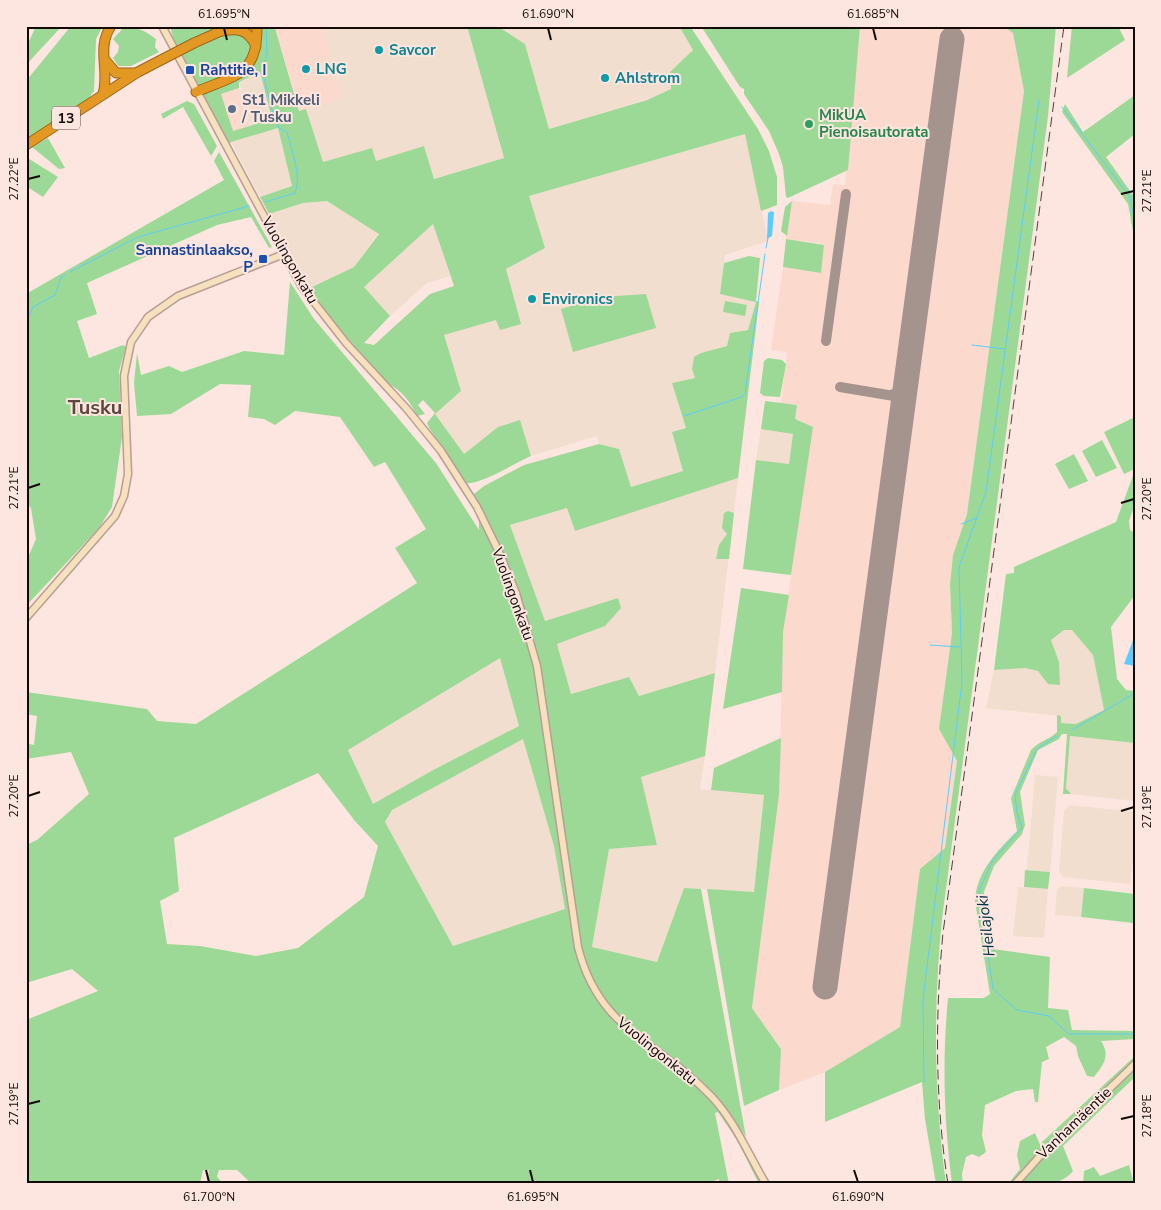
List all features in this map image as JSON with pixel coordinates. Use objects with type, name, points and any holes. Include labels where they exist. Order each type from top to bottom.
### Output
[{"type":"highway","points":[[103,94],[106,81],[104,38],[110,26]]},
{"type":"highway","name":"13","points":[[28,144],[138,72],[231,26]]},
{"type":"highway","points":[[196,92],[245,69],[254,58],[256,26]]},
{"type":"highway","points":[[217,32],[234,29],[242,30],[249,34],[256,48]]},
{"type":"highway","points":[[104,57],[108,66],[116,73],[138,72]]},
{"type":"street","name":"Vuolingonkatu","points":[[163,27],[196,92],[302,287],[323,316],[420,424],[441,451],[477,507],[509,575],[537,666],[578,947],[592,985],[608,1010],[620,1023],[686,1074],[714,1099],[744,1140],[766,1184]]},
{"type":"street","points":[[26,618],[115,516],[124,496],[128,474],[124,376],[131,342],[148,317],[178,296],[284,254]]},
{"type":"street","name":"Vanhamäentie","points":[[1015,1184],[1040,1156],[1135,1064]]},
{"type":"shaded area","points":[[322,26],[343,99],[300,111],[275,27]]},
{"type":"shaded area","points":[[322,26],[445,26],[446,28],[467,26],[504,158],[434,179],[424,146],[376,162],[372,148],[323,162],[306,109],[343,98]]},
{"type":"shaded area","points":[[497,26],[679,26],[693,50],[670,72],[671,89],[647,99],[549,129],[525,44]]},
{"type":"shaded area","points":[[860,26],[1003,26],[1013,33],[1024,91],[967,514],[953,555],[950,584],[952,633],[939,729],[957,761],[945,848],[920,869],[900,1027],[825,1072],[779,1090],[781,1048],[752,1008],[779,795],[783,632],[812,428],[795,419],[796,405],[781,403],[787,352],[771,350],[783,267],[821,272],[824,244],[786,239],[792,201],[830,205],[833,184],[845,185]]},
{"type":"shaded area","points":[[260,72],[273,119],[249,126],[239,82]]},
{"type":"shaded area","points":[[239,88],[249,126],[233,131],[221,94]]},
{"type":"shaded area","points":[[278,128],[292,186],[260,197],[231,142]]},
{"type":"shaded area","points":[[745,134],[768,241],[725,255],[720,294],[756,301],[748,330],[730,333],[727,346],[701,353],[692,369],[695,378],[672,383],[686,428],[672,432],[683,471],[631,487],[619,449],[599,444],[597,436],[531,456],[520,420],[498,427],[464,454],[435,414],[461,391],[443,335],[496,320],[506,269],[545,248],[529,196]]},
{"type":"shaded area","points":[[327,201],[378,233],[354,267],[310,288],[269,214],[303,203]]},
{"type":"shaded area","points":[[433,224],[450,276],[427,283],[390,316],[364,287]]},
{"type":"shaded area","points":[[761,429],[793,434],[789,465],[756,460]]},
{"type":"shaded area","points":[[738,478],[715,673],[639,696],[629,677],[571,694],[557,644],[605,626],[618,598],[545,621],[510,525],[567,508],[575,531]]},
{"type":"shaded area","points":[[1064,630],[1072,630],[1093,655],[1104,710],[1076,724],[1061,723],[1061,716],[986,708],[994,670],[1025,668],[1038,671],[1059,662],[1051,640]]},
{"type":"shaded area","points":[[500,658],[519,726],[435,769],[373,805],[348,749]]},
{"type":"shaded area","points":[[1069,736],[1135,743],[1135,801],[1071,794],[1066,788]]},
{"type":"shaded area","points":[[523,738],[554,846],[565,909],[453,946],[385,822],[392,810]]},
{"type":"shaded area","points":[[705,756],[700,789],[764,795],[754,892],[684,888],[657,962],[592,947],[609,849],[657,845],[641,777]]},
{"type":"shaded area","points":[[1035,775],[1058,777],[1050,872],[1027,870]]},
{"type":"shaded area","points":[[1070,805],[1135,812],[1135,841],[1130,884],[1063,877],[1059,872],[1064,811]]},
{"type":"shaded area","points":[[1062,886],[1084,888],[1081,917],[1055,915],[1057,890]]},
{"type":"shaded area","points":[[1018,887],[1048,889],[1044,938],[1013,936]]},
{"type":"green space","points":[[36,26],[62,26],[26,65],[26,48]]},
{"type":"green space","points":[[71,26],[103,26],[96,39],[94,91],[88,99],[26,139],[26,81]]},
{"type":"green space","points":[[125,26],[141,30],[156,39],[155,47],[159,52],[131,66],[118,66],[113,58],[118,52],[119,46],[113,39]]},
{"type":"green space","points":[[170,26],[279,26],[275,28],[299,111],[306,109],[323,162],[372,148],[376,161],[424,146],[434,179],[504,158],[467,26],[497,26],[525,44],[549,129],[647,100],[671,89],[670,72],[693,50],[679,26],[690,26],[758,129],[769,151],[777,177],[777,205],[761,211],[745,134],[529,196],[545,248],[506,269],[521,324],[500,330],[496,320],[444,335],[461,391],[435,414],[464,454],[498,427],[520,420],[531,456],[480,481],[466,483],[429,428],[427,423],[435,413],[423,400],[418,405],[425,414],[417,416],[406,397],[388,384],[330,318],[310,288],[354,267],[379,234],[327,201],[303,203],[269,214],[260,197],[292,186],[278,128],[231,142],[228,146],[184,65]],"holes":[[[260,72],[272,119],[233,131],[221,94],[239,88],[239,82]],[[433,224],[454,286],[430,294],[374,345],[364,343],[390,316],[364,287]]]},
{"type":"green space","name":"MikUA Pienoisautorata","points":[[701,26],[860,26],[848,170],[788,198],[786,197],[783,167],[769,131],[744,94],[744,89],[740,87]]},
{"type":"green space","points":[[1003,26],[1056,26],[1048,116],[942,919],[937,985],[936,1052],[939,1118],[946,1184],[936,1184],[925,1119],[922,1082],[825,1122],[825,1072],[900,1027],[920,869],[945,848],[957,761],[939,729],[952,633],[950,584],[953,555],[967,514],[1024,91],[1013,33]]},
{"type":"green space","points":[[1072,26],[1118,26],[1125,40],[1067,78]]},
{"type":"green space","points":[[1135,95],[1135,134],[1106,157],[1135,198],[1135,242],[1128,204],[1062,112],[1065,104],[1083,132]]},
{"type":"green space","points":[[187,101],[194,104],[217,146],[211,156],[183,107],[163,119],[161,114]]},
{"type":"green space","points":[[48,138],[65,168],[59,169],[32,147]]},
{"type":"green space","points":[[219,152],[272,247],[269,248],[251,217],[217,225],[87,283],[97,314],[77,321],[89,358],[123,345],[126,347],[119,371],[122,437],[112,507],[99,528],[26,606],[26,562],[36,539],[31,508],[26,503],[26,294],[224,180],[214,161]]},
{"type":"green space","points":[[26,157],[58,177],[43,197],[26,186]]},
{"type":"green space","points":[[792,201],[787,236],[781,231],[785,207]]},
{"type":"green space","points":[[786,239],[824,245],[821,273],[783,267]]},
{"type":"green space","points":[[749,256],[760,258],[756,301],[759,302],[738,478],[575,531],[567,508],[510,525],[545,621],[618,598],[621,608],[605,626],[557,644],[571,694],[629,677],[639,696],[715,673],[705,756],[641,777],[657,845],[609,849],[592,947],[657,962],[684,888],[701,889],[746,1137],[726,1109],[731,1125],[763,1184],[759,1184],[737,1140],[718,1112],[715,1113],[729,1184],[719,1184],[719,1179],[706,1184],[252,1184],[237,1170],[219,1170],[217,1176],[221,1182],[207,1184],[209,1170],[203,1170],[200,1184],[26,1184],[26,1020],[98,991],[72,969],[26,983],[26,845],[37,840],[89,794],[71,752],[26,759],[26,743],[34,745],[37,716],[26,714],[26,692],[147,709],[157,721],[196,724],[417,583],[395,548],[426,529],[385,462],[374,467],[340,417],[295,411],[275,425],[264,419],[248,417],[251,385],[220,384],[171,414],[137,416],[134,383],[137,353],[141,375],[169,366],[182,372],[244,351],[284,355],[290,282],[314,319],[436,463],[479,530],[479,504],[474,494],[484,486],[524,465],[599,444],[619,449],[631,487],[683,471],[672,432],[686,428],[672,383],[695,378],[692,369],[694,357],[701,353],[727,346],[730,333],[748,330],[756,302],[720,294],[724,263]],"holes":[[[500,658],[519,726],[435,769],[373,804],[348,750]],[[523,739],[554,846],[565,909],[453,946],[385,822],[392,810]],[[318,773],[355,821],[378,846],[364,897],[298,948],[256,956],[200,946],[167,944],[160,901],[179,891],[174,838]]]},
{"type":"green space","points":[[646,294],[656,328],[573,352],[561,309],[602,297]]},
{"type":"green space","points":[[725,301],[747,305],[745,316],[723,312]]},
{"type":"green space","points":[[768,358],[782,360],[786,364],[780,397],[764,396],[760,393],[764,361]]},
{"type":"green space","points":[[765,401],[797,405],[795,419],[813,427],[791,575],[743,569],[756,460],[789,464],[793,434],[761,429]]},
{"type":"green space","points":[[1135,417],[1135,469],[1124,474],[1104,432]]},
{"type":"green space","points":[[1102,440],[1117,468],[1096,477],[1082,451]]},
{"type":"green space","points":[[1074,454],[1088,481],[1069,489],[1055,464]]},
{"type":"green space","points":[[1135,470],[1135,504],[1129,521],[1130,530],[1135,533],[1135,595],[1111,627],[1117,679],[1126,690],[1135,691],[1135,743],[1070,736],[1066,788],[1071,794],[1063,794],[1067,734],[1062,734],[1059,739],[1038,750],[1020,792],[1025,825],[1022,834],[994,866],[984,892],[987,933],[992,949],[1050,957],[1048,1008],[1068,1010],[1072,1030],[1135,1031],[1135,1039],[1101,1041],[1106,1056],[1094,1077],[1087,1076],[1078,1056],[1076,1046],[1064,1037],[1046,1047],[1049,1059],[1042,1062],[1038,1102],[1035,1102],[1033,1089],[1016,1091],[985,1105],[982,1135],[986,1152],[979,1157],[972,1154],[966,1157],[962,1174],[963,1184],[952,1184],[945,1091],[948,998],[984,998],[990,994],[975,901],[976,890],[989,862],[1017,831],[1011,798],[1031,750],[1057,732],[1057,715],[1061,716],[1061,723],[1076,724],[1104,710],[1093,655],[1072,630],[1064,630],[1051,640],[1059,662],[1060,685],[1048,684],[1038,671],[1025,668],[994,670],[1006,574],[1014,573],[1014,567],[1116,522]]},
{"type":"green space","points":[[728,511],[734,513],[729,559],[716,559],[719,545],[727,534],[722,528],[724,513]]},
{"type":"green space","points":[[741,588],[789,595],[783,632],[782,692],[723,709]]},
{"type":"green space","points":[[781,738],[779,795],[752,1008],[781,1049],[779,1090],[744,1106],[707,889],[754,892],[764,795],[711,790],[714,768]]},
{"type":"green space","points":[[1025,870],[1050,872],[1048,889],[1024,887]]},
{"type":"green space","points":[[1084,888],[1135,894],[1133,923],[1081,917]]},
{"type":"green space","points":[[1135,1056],[1135,1077],[1063,1146],[1073,1171],[1060,1181],[1052,1183],[1035,1185],[1008,1184],[1020,1169],[1017,1155],[1020,1141],[1035,1133],[1041,1147],[1042,1142]]},
{"type":"green space","points":[[1129,1165],[1134,1184],[1083,1184],[1084,1171],[1094,1167],[1100,1176]]},
{"type":"water","points":[[774,212],[772,236],[767,239],[768,213]]},
{"type":"water","points":[[1135,635],[1135,666],[1124,664]]},
{"type":"waterway","points":[[266,26],[267,55],[262,70],[274,118]]},
{"type":"waterway","points":[[924,1082],[923,999],[962,682],[959,567],[986,492],[1039,100]]},
{"type":"waterway","points":[[1062,107],[1130,197],[1135,224]]},
{"type":"waterway","points":[[265,202],[295,193],[297,186],[297,171],[287,132],[279,128],[277,123]]},
{"type":"waterway","points":[[70,272],[138,237],[249,206]]},
{"type":"waterway","points":[[766,248],[768,238]]},
{"type":"waterway","points":[[684,416],[742,397],[745,393],[765,254]]},
{"type":"waterway","points":[[26,323],[33,307],[55,295],[61,277],[65,275]]},
{"type":"waterway","points":[[972,345],[1005,349]]},
{"type":"waterway","points":[[961,524],[977,518]]},
{"type":"waterway","points":[[930,645],[959,647]]},
{"type":"waterway","name":"Heilajoki","points":[[1072,730],[1135,693]]},
{"type":"waterway","name":"Heilajoki","points":[[1057,736],[1037,749],[1015,795],[1017,813],[1022,828],[993,860],[979,891],[993,989],[1017,1010],[1049,1016],[1069,1034],[1135,1034]]},
{"type":"taxiway","points":[[826,341],[846,194]]},
{"type":"taxiway","points":[[891,395],[900,391],[906,383]]},
{"type":"taxiway","points":[[840,387],[894,396],[899,400],[902,410]]},
{"type":"runway","points":[[825,987],[952,39]]},
{"type":"railway","points":[[948,1184],[941,1121],[938,1058],[940,964],[943,933],[1064,26]]},
{"type":"place","name":"Savcor","points":[[379,50]]},
{"type":"place","name":"LNG","points":[[306,69]]},
{"type":"place","name":"Rahtitie, I","points":[[190,70]]},
{"type":"place","name":"Ahlstrom","points":[[605,78]]},
{"type":"place","name":"St1 Mikkeli / Tusku","points":[[232,109]]},
{"type":"place","name":"MikUA Pienoisautorata","points":[[809,124]]},
{"type":"place","name":"Sannastinlaakso, P","points":[[263,259]]},
{"type":"place","name":"Environics","points":[[532,299]]},
{"type":"district","name":"Tusku","points":[[95,407]]}]
